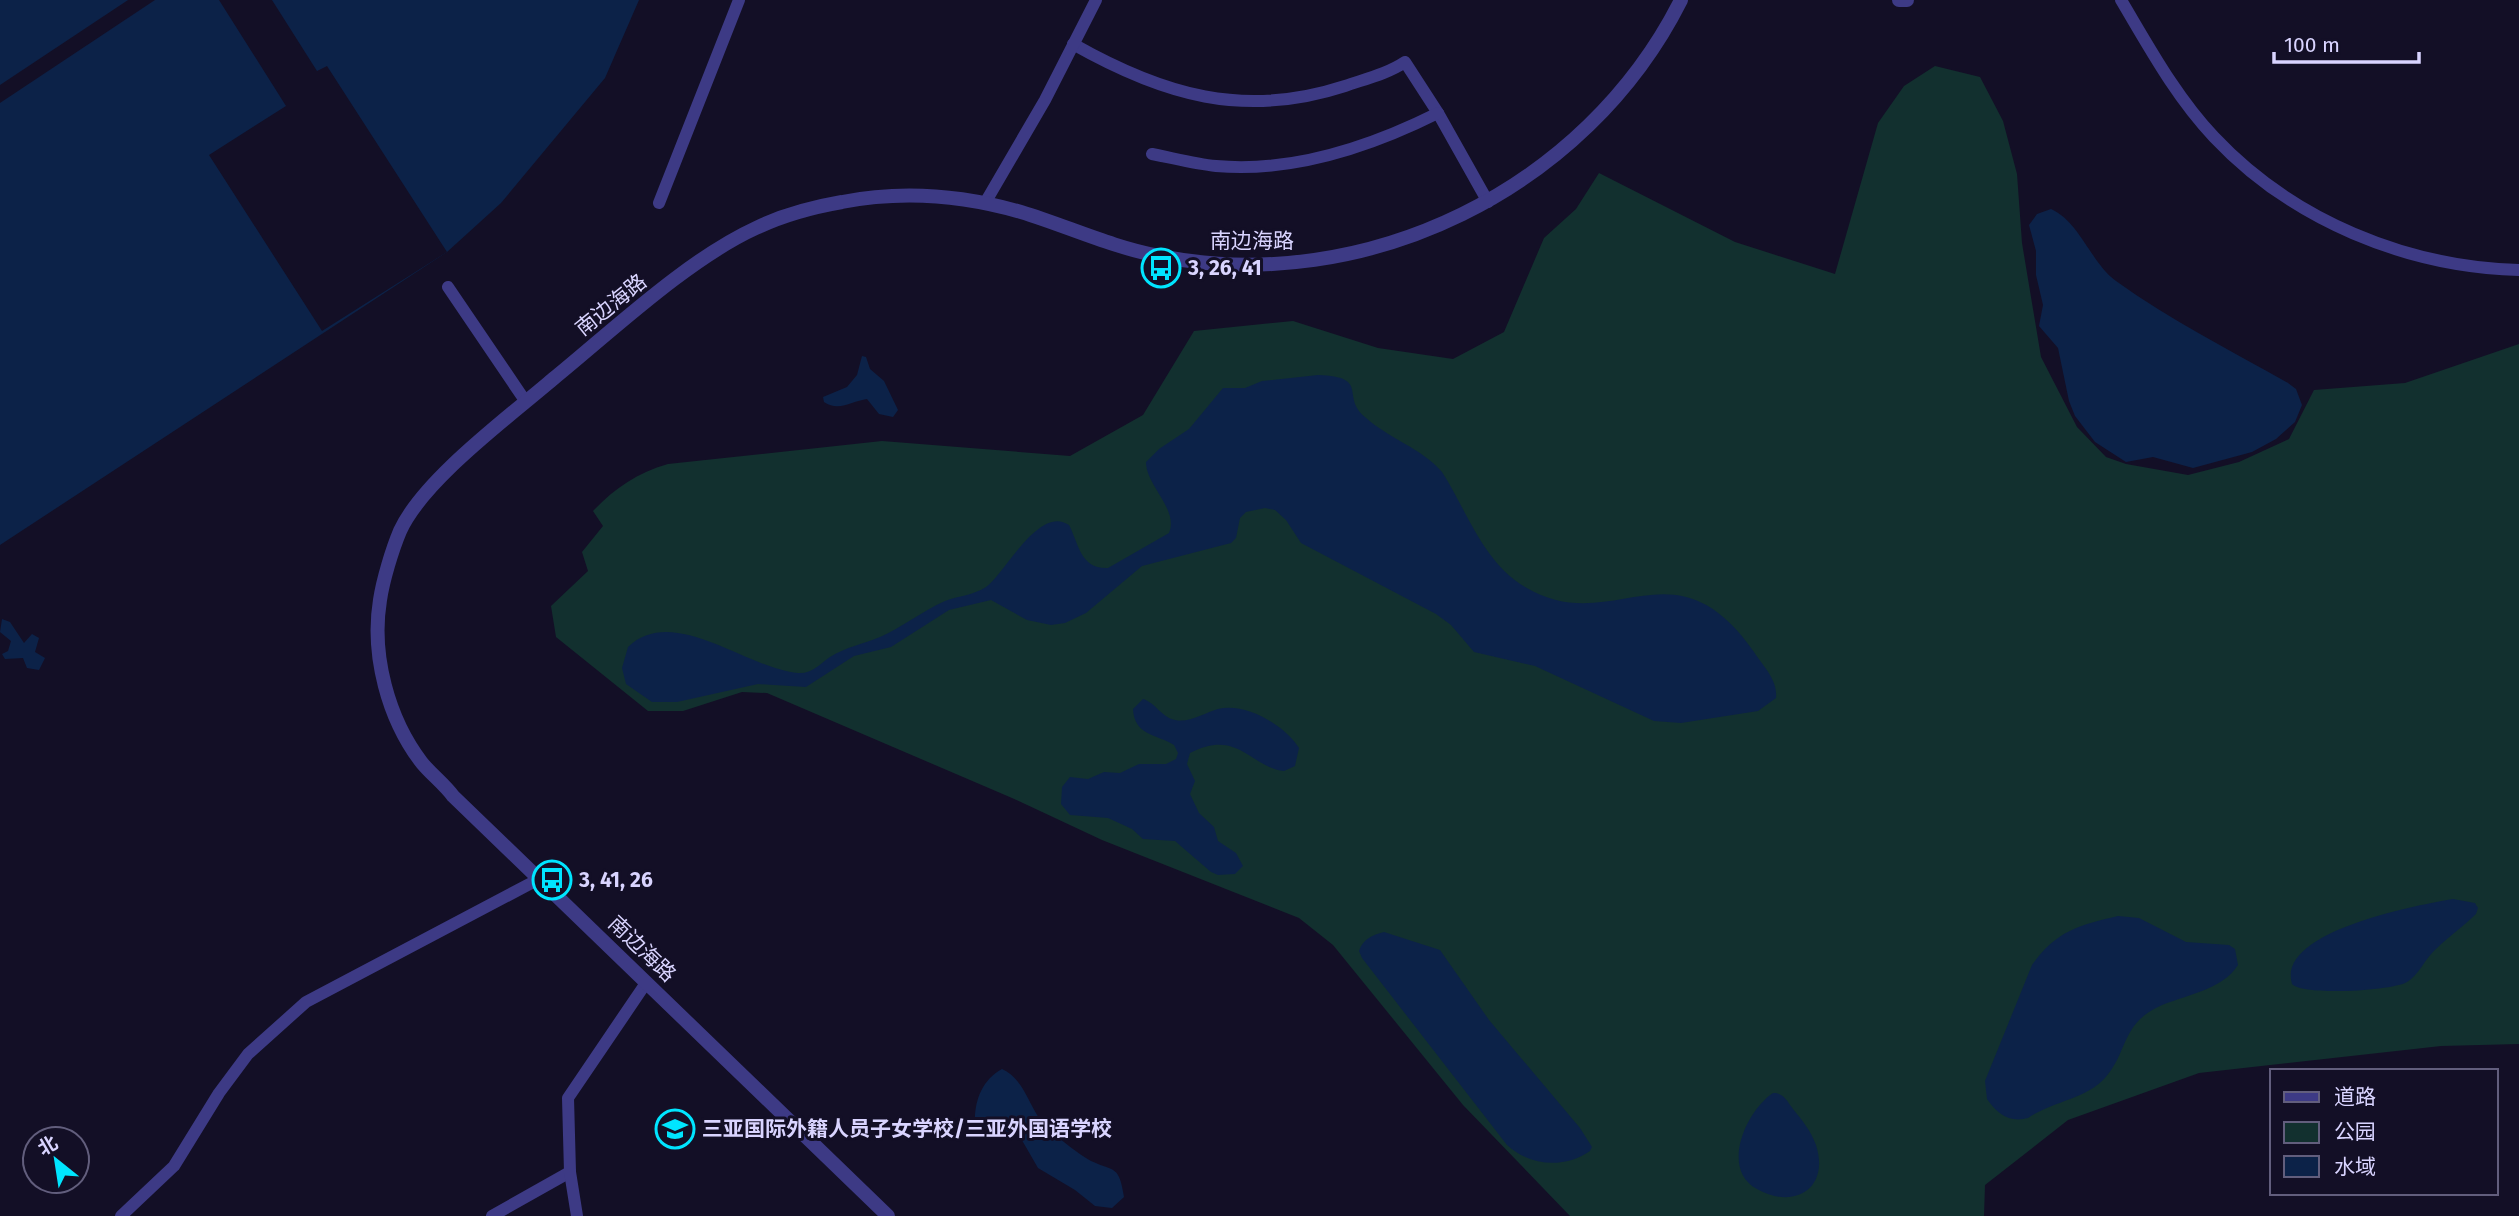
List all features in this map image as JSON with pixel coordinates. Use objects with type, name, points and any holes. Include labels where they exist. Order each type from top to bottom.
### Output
[{"type":"street","points":[[659,203],[738,0]]},
{"type":"street","points":[[985,203],[1096,0]]},
{"type":"street","name":"南边海路","points":[[888,1216],[422,763],[399,725],[387,693],[378,631],[380,601],[400,531],[432,486],[526,402],[668,286],[724,246],[755,228],[801,211],[848,201],[917,194],[985,203],[1159,256],[1223,265],[1284,265],[1390,244],[1488,202],[1577,138],[1607,108],[1654,46],[1681,0]]},
{"type":"street","points":[[1899,0],[1907,0]]},
{"type":"street","points":[[2121,0],[2162,68],[2214,136],[2279,192],[2348,232],[2400,251],[2444,262],[2519,270]]},
{"type":"street","points":[[1073,44],[1152,84],[1232,102],[1265,103],[1324,93],[1385,73],[1405,62],[1438,113],[1488,202]]},
{"type":"street","points":[[1152,155],[1216,166],[1309,160],[1380,139],[1438,113]]},
{"type":"street","points":[[448,287],[526,402]]},
{"type":"street","points":[[121,1216],[174,1166],[219,1093],[248,1054],[281,1022],[306,1002],[539,879]]},
{"type":"street","points":[[577,1216],[570,1172],[568,1098],[646,983]]},
{"type":"street","points":[[492,1216],[570,1172]]},
{"type":"green space","points":[[1935,66],[1980,77],[2003,121],[2017,174],[2022,243],[2041,357],[2077,427],[2106,457],[2126,464],[2188,475],[2239,462],[2289,439],[2314,390],[2405,383],[2519,344],[2519,1044],[2441,1046],[2199,1073],[2068,1120],[1985,1185],[1984,1216],[1570,1216],[1463,1105],[1333,945],[1299,918],[1102,840],[1012,798],[767,693],[742,692],[683,711],[648,711],[556,637],[551,606],[588,571],[582,552],[603,526],[593,511],[618,488],[646,472],[668,464],[882,441],[1070,456],[1143,415],[1194,331],[1293,321],[1378,348],[1453,359],[1504,332],[1544,238],[1576,209],[1599,173],[1735,242],[1835,274],[1878,123],[1904,86]]},
{"type":"water","points":[[0,0],[639,0],[605,78],[501,203],[447,252],[0,545]]},
{"type":"water","points":[[2051,209],[2070,223],[2099,264],[2116,281],[2179,322],[2296,389],[2302,405],[2295,422],[2276,439],[2252,452],[2193,468],[2153,457],[2126,462],[2095,442],[2075,416],[2069,401],[2058,348],[2039,326],[2043,305],[2036,275],[2036,251],[2029,225],[2037,214]]},
{"type":"water","points":[[862,356],[866,357],[870,369],[884,381],[898,410],[893,417],[879,414],[867,399],[840,406],[824,402],[823,397],[847,387],[857,375]]},
{"type":"water","points":[[1318,375],[1344,379],[1350,384],[1358,409],[1365,417],[1424,456],[1442,472],[1487,550],[1510,576],[1525,587],[1557,600],[1587,603],[1669,594],[1696,600],[1725,618],[1754,652],[1775,685],[1776,698],[1758,711],[1681,723],[1654,721],[1535,666],[1474,652],[1451,625],[1436,614],[1301,543],[1286,520],[1275,510],[1265,508],[1246,512],[1240,518],[1236,538],[1231,543],[1142,566],[1086,613],[1065,623],[1051,625],[1027,620],[991,600],[949,610],[891,647],[854,656],[806,687],[758,684],[677,702],[652,702],[626,684],[622,668],[628,647],[646,635],[666,632],[711,642],[778,669],[807,672],[830,657],[880,637],[937,605],[986,587],[1034,532],[1046,524],[1058,521],[1069,525],[1086,560],[1099,567],[1108,568],[1169,533],[1170,515],[1151,480],[1146,462],[1159,449],[1189,429],[1223,388],[1245,388],[1262,381]]},
{"type":"water","points":[[2,619],[10,622],[24,643],[32,634],[39,638],[35,652],[45,658],[39,670],[27,668],[23,658],[5,659],[2,654],[8,651],[11,641],[0,632]]},
{"type":"water","points":[[1143,699],[1166,716],[1181,721],[1218,709],[1252,712],[1284,731],[1299,748],[1295,766],[1284,771],[1272,768],[1232,747],[1206,746],[1190,753],[1187,764],[1195,781],[1190,794],[1199,813],[1214,827],[1218,841],[1236,853],[1243,866],[1235,874],[1218,875],[1211,872],[1175,841],[1143,839],[1132,829],[1108,818],[1070,815],[1061,804],[1062,787],[1070,777],[1088,779],[1104,772],[1120,773],[1139,764],[1166,764],[1176,759],[1178,753],[1174,745],[1147,733],[1137,724],[1133,709]]},
{"type":"water","points":[[2453,899],[2475,903],[2478,908],[2476,914],[2437,948],[2407,982],[2384,988],[2348,991],[2312,990],[2292,984],[2293,965],[2305,949],[2327,935],[2382,915]]},
{"type":"water","points":[[2118,916],[2139,918],[2186,942],[2229,945],[2235,949],[2238,965],[2231,974],[2212,987],[2146,1014],[2131,1031],[2105,1078],[2088,1091],[2028,1118],[2015,1119],[2005,1116],[1987,1099],[1985,1081],[2032,965],[2050,944],[2069,931]]},
{"type":"water","points":[[1384,932],[1440,950],[1489,1020],[1580,1128],[1592,1147],[1590,1151],[1569,1161],[1547,1163],[1526,1157],[1507,1145],[1362,958],[1359,951],[1363,943]]},
{"type":"water","points":[[1002,1069],[1017,1081],[1038,1117],[1051,1132],[1086,1158],[1118,1174],[1124,1197],[1112,1208],[1095,1206],[1075,1190],[1038,1168],[1019,1135],[975,1124],[976,1107],[984,1085]]},
{"type":"water","points":[[1773,1093],[1780,1094],[1787,1100],[1816,1145],[1818,1173],[1813,1184],[1796,1196],[1771,1195],[1757,1189],[1746,1180],[1740,1168],[1741,1140],[1746,1126],[1763,1101]]},
{"type":"pier","points":[[128,0],[155,0],[0,103],[0,85]]},
{"type":"pier","points":[[219,0],[272,0],[317,71],[327,66],[447,252],[322,331],[209,155],[286,106]]},
{"type":"place","name":"3, 26, 41","points":[[1161,268]]},
{"type":"place","name":"3, 41, 26","points":[[552,880]]},
{"type":"place","name":"三亚国际外籍人员子女学校/三亚外国语学校","points":[[675,1129]]}]
